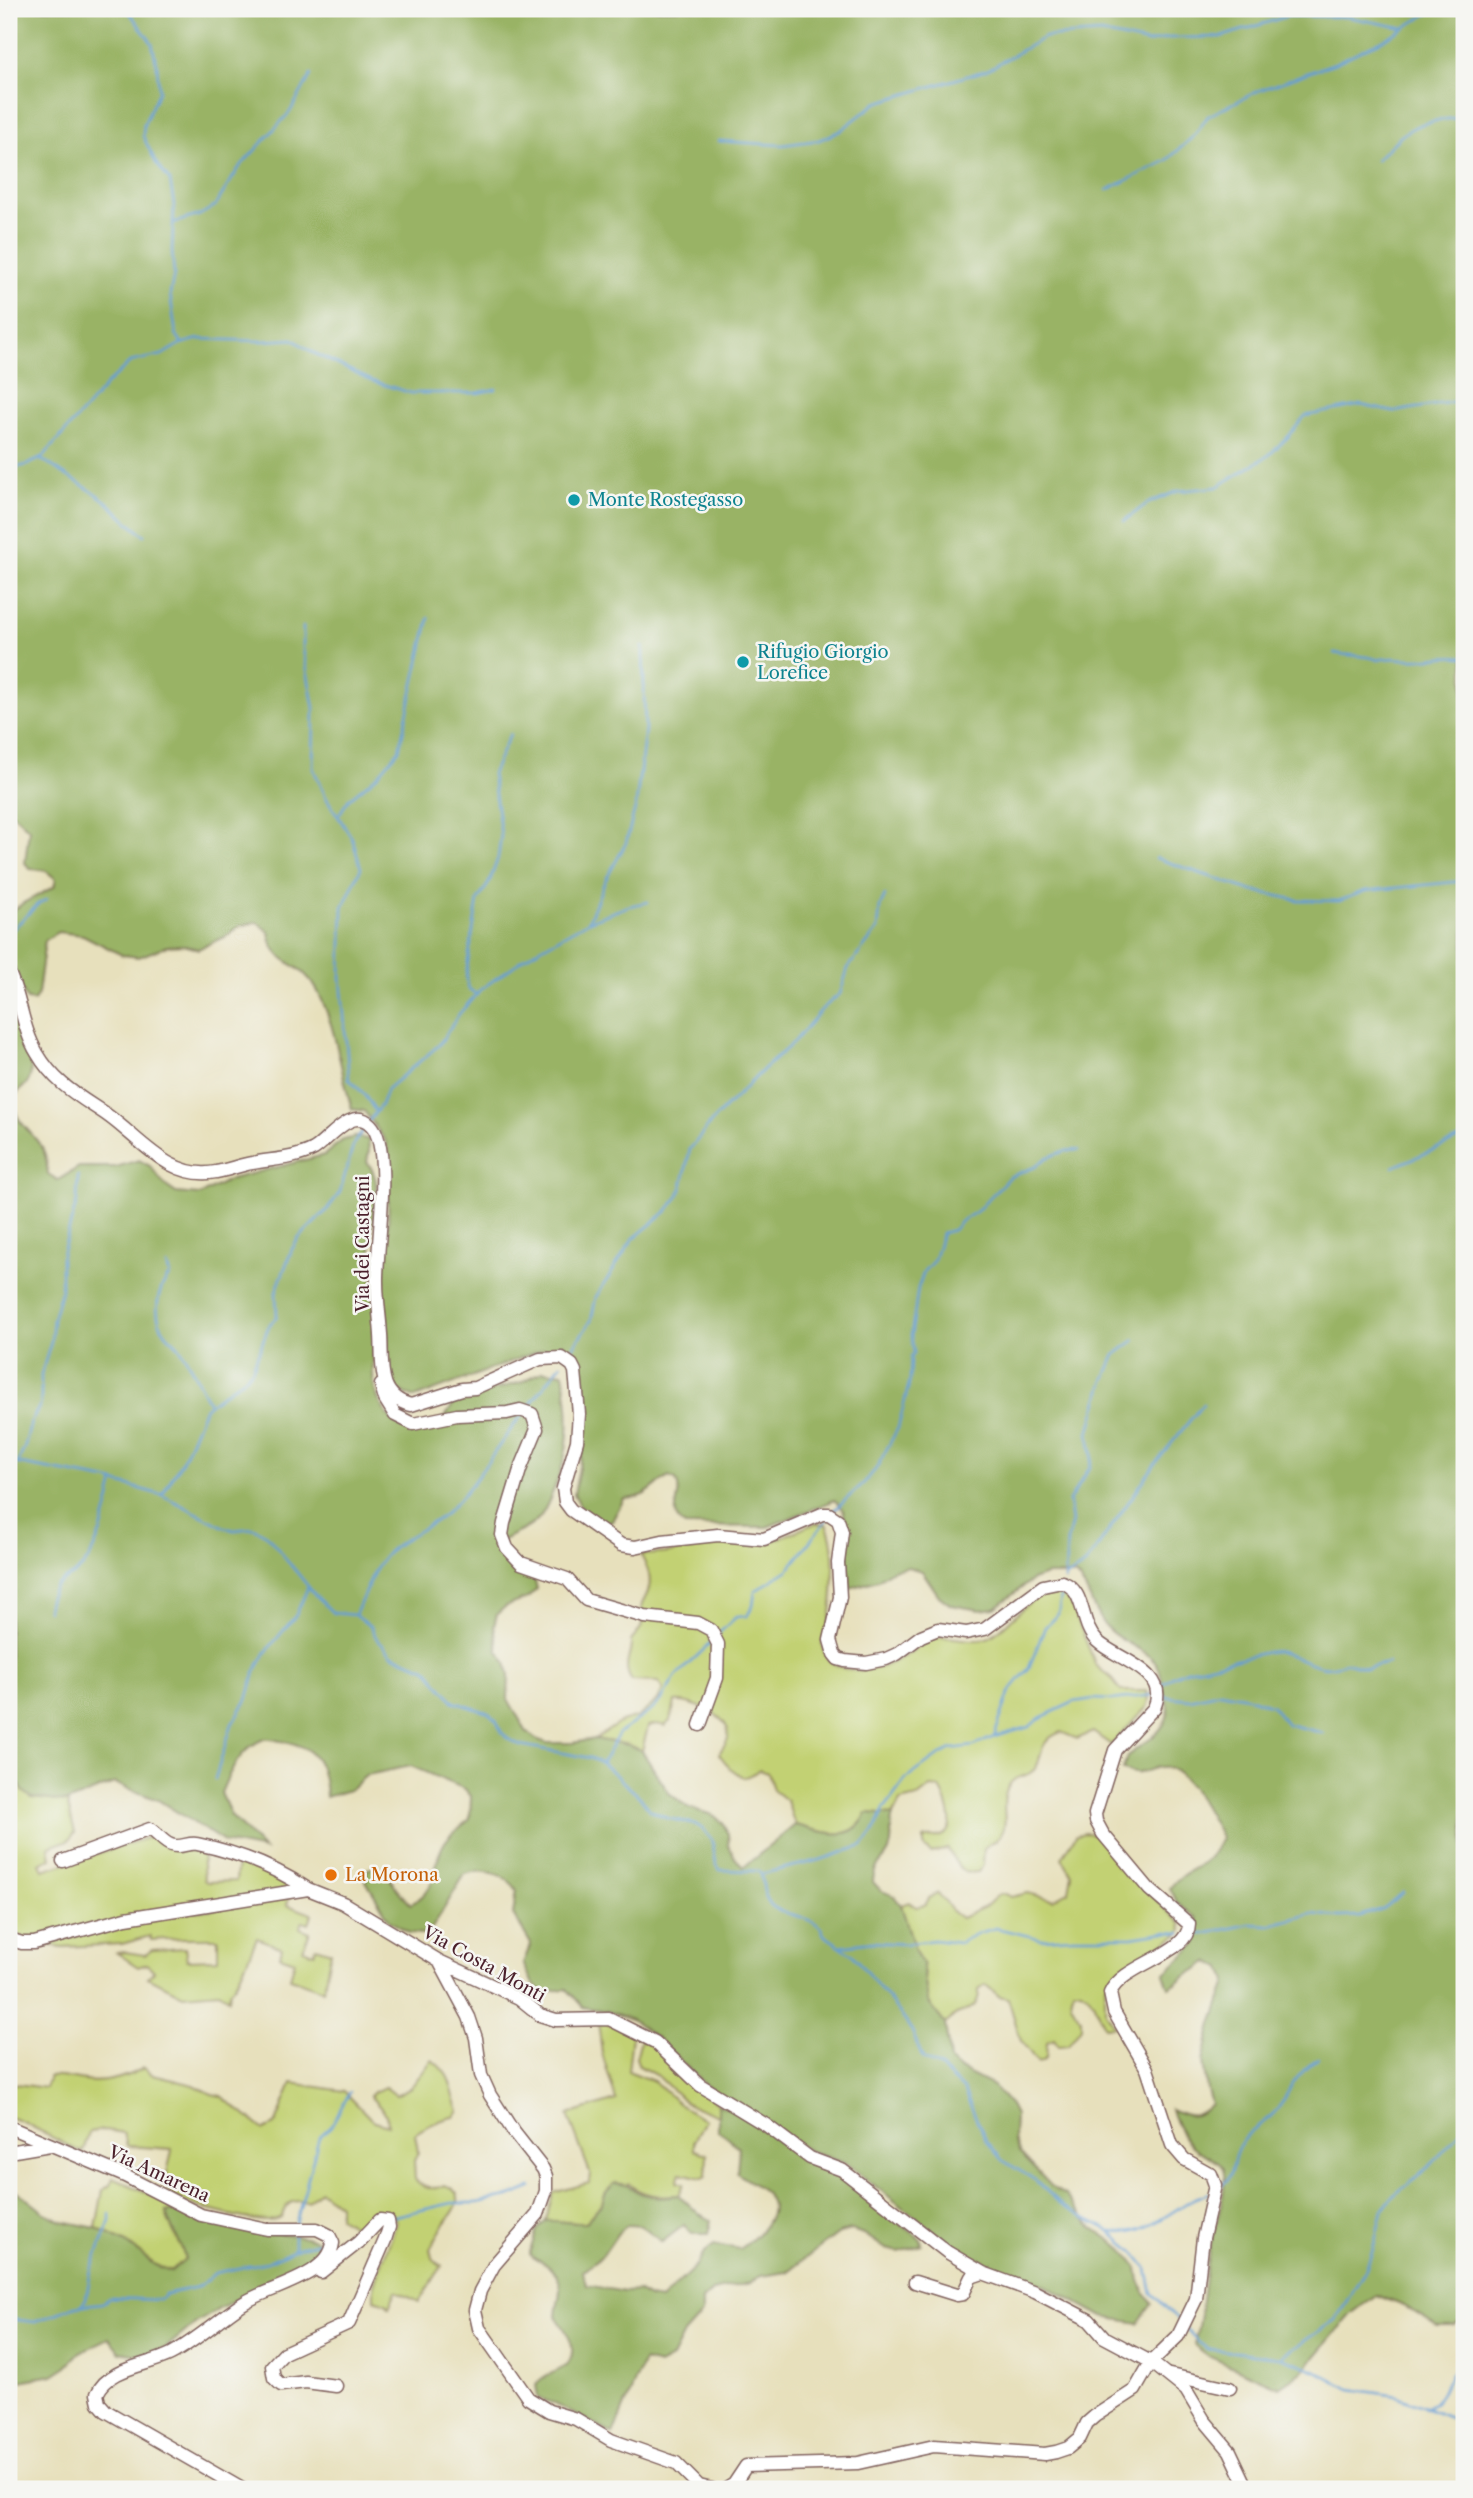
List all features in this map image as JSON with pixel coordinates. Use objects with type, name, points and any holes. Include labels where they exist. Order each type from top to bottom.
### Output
[{"type":"street","name":"Via dei Castagni","points":[[9,973],[29,1036],[49,1069],[82,1100],[108,1116],[164,1161],[178,1167],[201,1173],[214,1173],[252,1163],[298,1156],[315,1148],[349,1121],[365,1120],[371,1124],[379,1141],[382,1192],[377,1280],[381,1371]]},
{"type":"street","points":[[381,1371],[385,1385],[394,1397],[411,1405],[462,1389],[475,1388],[540,1359],[555,1357],[567,1361],[575,1371],[579,1426],[577,1441],[564,1477],[565,1502],[571,1510],[625,1547],[718,1535],[764,1539],[822,1514],[835,1517],[842,1525],[838,1563],[841,1578],[840,1597],[830,1640],[838,1659],[852,1663],[876,1662],[897,1654],[930,1631],[944,1629],[972,1632],[985,1629],[1043,1586],[1062,1582],[1074,1589],[1090,1634],[1095,1640],[1144,1671],[1157,1686],[1154,1708],[1115,1750],[1096,1821],[1103,1834],[1149,1889],[1189,1924],[1189,1930],[1182,1941],[1117,1981],[1110,1993],[1114,2012],[1147,2069],[1172,2145],[1184,2158],[1211,2174],[1215,2185],[1203,2238],[1196,2299],[1178,2336],[1151,2362],[1135,2390],[1095,2416],[1087,2423],[1080,2438],[1068,2448],[1045,2454],[934,2446],[858,2463],[746,2466],[734,2484],[726,2489]]},
{"type":"street","points":[[381,1371],[385,1399],[395,1415],[407,1423],[520,1410],[532,1414],[537,1429],[520,1470],[504,1523],[502,1535],[506,1548],[521,1563],[566,1579],[586,1600],[645,1617],[698,1623],[711,1630],[718,1644],[717,1678],[700,1725]]},
{"type":"street","name":"Via Costa Monti","points":[[63,1861],[150,1829],[169,1845],[180,1847],[193,1843],[218,1849],[284,1873],[308,1889],[343,1903],[439,1961],[519,1998],[540,2015],[556,2020],[609,2019],[655,2042],[700,2085],[766,2125],[810,2158],[842,2170],[947,2252],[983,2273],[1035,2292],[1089,2320],[1104,2337],[1151,2362],[1186,2390],[1203,2420],[1230,2451],[1248,2489]]},
{"type":"street","points":[[9,1939],[34,1943],[126,1918],[308,1889]]},
{"type":"street","points":[[439,1961],[469,2017],[476,2038],[481,2075],[490,2095],[546,2176],[547,2191],[538,2214],[494,2265],[477,2301],[477,2322],[492,2349],[528,2398],[549,2411],[576,2418],[611,2440],[676,2463],[699,2486],[712,2489]]},
{"type":"street","name":"Via Amarena","points":[[9,2127],[125,2176],[201,2215],[267,2229],[317,2228],[329,2235],[333,2246],[328,2256],[299,2279],[244,2302],[192,2342],[167,2356],[108,2379],[97,2394],[99,2403],[110,2414],[143,2430],[242,2489]]},
{"type":"street","points":[[9,2152],[50,2144]]},
{"type":"street","points":[[279,2287],[283,2290],[295,2287],[317,2275],[359,2242],[377,2222],[384,2219],[388,2221],[385,2240],[349,2323],[284,2353],[272,2366],[274,2378],[281,2385],[306,2382],[336,2386]]},
{"type":"street","points":[[915,2282],[957,2295],[963,2294],[971,2277],[983,2273]]},
{"type":"street","points":[[1166,2374],[1230,2388]]},
{"type":"green space","points":[[9,9],[1464,9],[1464,2320],[1453,2326],[1437,2326],[1404,2306],[1376,2295],[1351,2314],[1302,2372],[1280,2387],[1210,2357],[1194,2345],[1208,2256],[1223,2196],[1224,2177],[1219,2163],[1197,2150],[1184,2137],[1171,2109],[1183,2114],[1197,2115],[1211,2104],[1203,2061],[1212,2024],[1227,1982],[1222,1968],[1208,1962],[1169,1987],[1164,1974],[1197,1943],[1197,1919],[1177,1902],[1170,1888],[1210,1856],[1221,1837],[1191,1786],[1175,1771],[1166,1767],[1137,1773],[1123,1770],[1127,1756],[1152,1738],[1166,1720],[1168,1707],[1161,1676],[1156,1663],[1149,1656],[1105,1626],[1075,1575],[1046,1575],[1032,1580],[995,1608],[980,1610],[951,1605],[939,1596],[922,1571],[908,1567],[892,1570],[878,1580],[850,1588],[844,1512],[835,1500],[767,1527],[685,1526],[676,1516],[678,1486],[676,1480],[669,1477],[645,1494],[624,1499],[613,1519],[607,1524],[581,1507],[574,1494],[583,1446],[583,1380],[572,1360],[556,1349],[544,1349],[415,1398],[394,1389],[388,1374],[387,1321],[382,1283],[388,1241],[389,1154],[385,1140],[364,1111],[352,1109],[329,1017],[316,988],[303,972],[276,951],[269,932],[257,922],[240,926],[227,936],[198,949],[183,945],[167,946],[139,957],[122,955],[83,935],[58,932],[45,940],[38,994],[34,1001],[27,1000],[9,964],[9,914],[23,903],[54,887],[56,879],[45,870],[30,869],[25,863],[29,829],[9,810]]},
{"type":"green space","points":[[9,1008],[25,1043],[31,1073],[27,1084],[14,1098],[14,1107],[19,1120],[44,1152],[48,1174],[58,1180],[79,1167],[116,1167],[139,1160],[150,1166],[166,1186],[176,1193],[200,1195],[231,1179],[324,1155],[343,1140],[355,1137],[368,1139],[367,1162],[373,1171],[377,1190],[371,1240],[375,1321],[373,1381],[380,1403],[387,1414],[405,1428],[418,1429],[440,1425],[454,1403],[464,1398],[522,1382],[543,1371],[563,1373],[569,1418],[567,1446],[560,1474],[539,1518],[499,1543],[513,1563],[534,1577],[537,1589],[528,1598],[506,1606],[497,1614],[494,1626],[498,1651],[506,1662],[509,1675],[508,1699],[526,1731],[547,1743],[595,1739],[629,1745],[642,1751],[669,1793],[689,1808],[713,1815],[723,1823],[729,1846],[744,1867],[795,1825],[836,1834],[853,1830],[867,1813],[893,1815],[890,1848],[876,1870],[873,1882],[881,1891],[893,1895],[901,1905],[916,1953],[922,1963],[928,2002],[945,2024],[950,2061],[959,2069],[993,2086],[1015,2115],[1014,2140],[1019,2152],[1054,2189],[1065,2195],[1093,2228],[1123,2249],[1137,2268],[1139,2281],[1152,2304],[1138,2323],[1103,2317],[1050,2288],[963,2253],[845,2163],[811,2152],[704,2084],[658,2039],[631,2019],[583,2007],[567,1989],[543,1992],[533,1984],[523,1963],[531,1944],[513,1914],[517,1890],[507,1879],[487,1872],[465,1874],[432,1928],[423,1934],[410,1933],[390,1921],[366,1881],[367,1869],[379,1867],[411,1904],[421,1897],[432,1882],[445,1842],[470,1819],[471,1796],[465,1789],[411,1766],[367,1775],[349,1790],[326,1797],[320,1766],[310,1752],[292,1743],[264,1739],[242,1754],[221,1793],[231,1816],[264,1850],[224,1842],[158,1800],[114,1783],[67,1802],[32,1798],[23,1791],[19,1783],[9,1791]]},
{"type":"green space","points":[[816,1523],[826,1524],[832,1544],[833,1597],[822,1644],[828,1659],[836,1666],[855,1670],[880,1667],[896,1661],[934,1638],[987,1638],[1039,1595],[1056,1590],[1071,1604],[1096,1666],[1110,1677],[1121,1691],[1147,1691],[1147,1707],[1111,1745],[1093,1732],[1077,1739],[1061,1732],[1047,1741],[1035,1769],[1013,1780],[1008,1787],[1004,1798],[1004,1828],[998,1838],[984,1848],[983,1865],[978,1872],[962,1870],[948,1849],[931,1853],[924,1847],[924,1839],[941,1836],[949,1828],[950,1814],[940,1788],[931,1787],[918,1797],[900,1801],[893,1815],[867,1813],[853,1830],[826,1833],[795,1825],[787,1801],[773,1790],[768,1773],[760,1770],[744,1778],[730,1768],[719,1754],[727,1740],[728,1730],[717,1716],[700,1707],[675,1702],[671,1720],[665,1726],[648,1726],[642,1751],[629,1745],[595,1739],[621,1722],[638,1717],[658,1700],[663,1689],[658,1682],[632,1681],[627,1671],[631,1641],[642,1625],[642,1604],[650,1583],[641,1555],[669,1553],[709,1544],[767,1543]]},
{"type":"green space","points":[[19,1782],[32,1798],[67,1802],[75,1833],[69,1840],[49,1847],[51,1858],[40,1864],[43,1870],[153,1836],[202,1851],[204,1880],[207,1882],[236,1881],[238,1859],[277,1874],[295,1888],[29,1940],[9,1931],[9,1791]]},
{"type":"green space","points":[[1096,1834],[1135,1879],[1181,1923],[1182,1930],[1178,1935],[1121,1969],[1105,1985],[1105,2012],[1114,2026],[1105,2027],[1090,1997],[1081,1990],[1074,1989],[1071,2001],[1081,2019],[1081,2027],[1068,2045],[1059,2046],[1054,2039],[1047,2042],[1046,2059],[1038,2063],[1021,2041],[1008,1998],[999,1996],[986,1985],[979,1990],[974,2006],[945,2024],[928,2002],[922,1963],[916,1953],[901,1905],[909,1902],[916,1907],[925,1905],[930,1897],[938,1893],[961,1918],[985,1907],[998,1895],[1006,1894],[1011,1897],[1028,1893],[1053,1900],[1069,1891],[1072,1874],[1062,1858],[1076,1835]]},
{"type":"green space","points":[[289,1897],[287,1905],[312,1914],[309,1923],[303,1921],[300,1928],[310,1932],[303,1949],[314,1953],[316,1947],[331,1952],[323,1990],[290,1978],[295,1961],[280,1956],[282,1948],[257,1938],[241,1974],[230,1990],[229,1998],[219,1992],[183,1995],[148,1977],[154,1971],[147,1964],[138,1967],[117,1953],[145,1955],[152,1950],[185,1948],[187,1960],[218,1959],[218,1938],[151,1940],[150,1936],[122,1944],[63,1947],[46,1945],[122,1923]]},
{"type":"green space","points":[[598,2022],[611,2022],[632,2036],[628,2071],[654,2081],[679,2104],[705,2120],[694,2141],[694,2150],[707,2154],[706,2177],[680,2173],[677,2182],[684,2184],[679,2195],[647,2193],[629,2184],[606,2192],[602,2203],[585,2223],[546,2221],[553,2193],[589,2183],[590,2173],[568,2115],[616,2100],[602,2053]]},
{"type":"green space","points":[[641,2039],[672,2061],[718,2104],[720,2117],[686,2103],[659,2077],[639,2066],[636,2058]]},
{"type":"green space","points":[[432,2060],[448,2078],[459,2110],[454,2117],[415,2134],[418,2152],[414,2161],[415,2179],[428,2188],[445,2185],[457,2193],[458,2203],[430,2249],[432,2258],[442,2266],[419,2302],[396,2291],[389,2307],[386,2303],[374,2299],[374,2284],[397,2222],[392,2214],[376,2215],[356,2233],[352,2225],[339,2217],[339,2205],[320,2191],[307,2202],[290,2203],[282,2217],[271,2221],[215,2211],[186,2202],[169,2191],[167,2176],[172,2149],[127,2146],[124,2133],[105,2130],[89,2132],[83,2152],[9,2117],[9,2083],[45,2088],[49,2077],[104,2081],[144,2068],[153,2075],[194,2085],[221,2096],[264,2130],[275,2125],[292,2083],[344,2091],[372,2120],[388,2125],[387,2115],[370,2096],[385,2087],[396,2095],[411,2087]]},
{"type":"green space","points":[[718,2104],[736,2112],[819,2168],[843,2177],[866,2198],[921,2239],[922,2245],[898,2252],[886,2249],[864,2234],[851,2230],[839,2233],[787,2272],[761,2276],[750,2283],[712,2291],[702,2300],[702,2314],[684,2334],[672,2358],[659,2365],[644,2361],[613,2434],[538,2398],[536,2385],[567,2364],[572,2351],[569,2337],[556,2316],[560,2291],[557,2274],[529,2254],[537,2230],[546,2221],[585,2223],[615,2183],[647,2195],[679,2195],[699,2214],[711,2220],[708,2234],[692,2234],[684,2225],[662,2242],[641,2226],[628,2225],[618,2233],[603,2255],[583,2271],[586,2285],[625,2292],[638,2291],[648,2298],[661,2300],[714,2245],[740,2249],[746,2245],[759,2233],[769,2218],[771,2203],[761,2189],[737,2173],[739,2147],[718,2130]]},
{"type":"green space","points":[[113,2178],[162,2199],[176,2211],[166,2212],[185,2259],[172,2271],[155,2265],[128,2244],[96,2228],[103,2190],[110,2185]]},
{"type":"green space","points":[[9,2185],[45,2213],[62,2221],[96,2228],[128,2244],[155,2265],[171,2271],[185,2259],[166,2212],[176,2211],[202,2222],[306,2237],[317,2241],[319,2252],[301,2268],[244,2294],[196,2323],[164,2349],[138,2355],[120,2352],[109,2338],[80,2352],[67,2366],[53,2375],[9,2383]]},
{"type":"waterway","points":[[127,9],[152,43],[157,66],[159,90],[144,124],[143,136],[156,163],[170,181],[174,205],[174,274],[170,294],[176,334],[182,343]]},
{"type":"waterway","points":[[1107,190],[1166,161],[1194,136],[1208,116],[1260,90],[1335,63],[1385,39],[1436,9]]},
{"type":"waterway","points":[[719,141],[782,145],[819,140],[840,131],[876,103],[987,70],[1045,37],[1101,33],[1148,43],[1168,38],[1221,37],[1288,16],[1348,17],[1404,28]]},
{"type":"waterway","points":[[173,223],[200,215],[215,206],[239,168],[290,112],[311,75]]},
{"type":"waterway","points":[[1376,160],[1414,127],[1464,117]]},
{"type":"waterway","points":[[9,469],[42,458],[130,362],[162,355],[180,344],[199,339],[293,339],[312,352],[372,381],[411,393],[477,393],[496,389]]},
{"type":"waterway","points":[[1124,521],[1148,503],[1178,491],[1217,487],[1269,455],[1305,416],[1361,405],[1393,412],[1464,400]]},
{"type":"waterway","points":[[41,460],[101,497],[145,535]]},
{"type":"waterway","points":[[338,816],[349,799],[378,775],[399,750],[429,618]]},
{"type":"waterway","points":[[303,627],[303,649],[314,708],[313,768],[327,799],[352,838],[361,868],[343,907],[341,977],[349,1079],[365,1095],[376,1112]]},
{"type":"waterway","points":[[589,920],[604,883],[626,843],[636,805],[645,729],[643,647]]},
{"type":"waterway","points":[[1335,653],[1378,660],[1464,657]]},
{"type":"waterway","points":[[477,995],[469,989],[466,977],[468,961],[478,900],[489,883],[498,858],[501,835],[492,774],[510,734]]},
{"type":"waterway","points":[[1156,858],[1249,890],[1298,900],[1339,901],[1365,891],[1464,881]]},
{"type":"waterway","points":[[567,1356],[591,1321],[596,1297],[633,1239],[667,1211],[678,1197],[690,1149],[714,1119],[840,994],[848,968],[878,929],[880,907],[885,896]]},
{"type":"waterway","points":[[9,933],[38,904],[47,899]]},
{"type":"waterway","points":[[369,1121],[381,1105],[387,1089],[439,1045],[459,1014],[481,989],[532,953],[589,921],[648,902]]},
{"type":"waterway","points":[[162,1495],[183,1459],[205,1407],[252,1370],[269,1325],[277,1317],[276,1292],[292,1249],[340,1192],[354,1143],[366,1126]]},
{"type":"waterway","points":[[1393,1167],[1464,1137]]},
{"type":"waterway","points":[[833,1511],[876,1469],[898,1428],[914,1353],[911,1336],[918,1288],[924,1271],[934,1260],[942,1233],[953,1230],[961,1221],[976,1212],[1009,1177],[1035,1167],[1046,1158],[1064,1151],[1078,1150]]},
{"type":"waterway","points":[[18,1462],[31,1422],[41,1403],[41,1375],[51,1342],[53,1319],[61,1290],[61,1258],[77,1201],[78,1176]]},
{"type":"waterway","points":[[167,1265],[170,1275],[159,1295],[158,1318],[165,1332],[184,1355],[209,1403]]},
{"type":"waterway","points":[[1065,1580],[1067,1541],[1072,1522],[1069,1501],[1090,1467],[1092,1456],[1089,1433],[1103,1383],[1115,1355],[1135,1340]]},
{"type":"waterway","points":[[527,1409],[561,1364]]},
{"type":"waterway","points":[[1065,1578],[1085,1565],[1155,1464],[1203,1404]]},
{"type":"waterway","points":[[355,1615],[382,1559],[401,1541],[439,1518],[457,1502],[523,1414]]},
{"type":"waterway","points":[[9,1462],[107,1480],[162,1495],[224,1527],[234,1530],[254,1528],[267,1535],[315,1595],[333,1613],[355,1615],[371,1627],[377,1639],[392,1655],[426,1668],[454,1702],[486,1712],[496,1720],[502,1733],[509,1739],[520,1745],[590,1758],[602,1763],[641,1798],[650,1810],[703,1829],[712,1840],[720,1870],[759,1871],[761,1874],[820,1860],[862,1846],[906,1779],[951,1749],[974,1746],[1029,1727],[1040,1718],[1074,1702],[1153,1695]]},
{"type":"waterway","points":[[47,1610],[54,1589],[81,1569],[92,1552],[104,1523],[114,1482]]},
{"type":"waterway","points":[[719,1633],[736,1617],[747,1616],[753,1606],[755,1591],[788,1570],[827,1519]]},
{"type":"waterway","points":[[215,1779],[232,1724],[247,1700],[255,1672],[266,1652],[296,1615],[308,1587]]},
{"type":"waterway","points":[[994,1737],[1010,1691],[1029,1668],[1045,1627],[1058,1614],[1063,1587]]},
{"type":"waterway","points":[[602,1763],[619,1733],[652,1710],[661,1701],[676,1676],[713,1641]]},
{"type":"waterway","points":[[1159,1687],[1173,1676],[1187,1670],[1272,1651],[1326,1667],[1345,1662],[1367,1668],[1388,1663]]},
{"type":"waterway","points":[[1160,1696],[1190,1699],[1220,1692],[1248,1697],[1272,1706],[1287,1724],[1323,1733]]},
{"type":"waterway","points":[[761,1874],[772,1906],[815,1923],[824,1935],[852,1954],[912,2031],[923,2059],[939,2067],[963,2089],[986,2140],[1002,2160],[1035,2180],[1064,2207],[1105,2228],[1133,2251],[1147,2268],[1152,2293],[1179,2321]]},
{"type":"waterway","points":[[1191,1934],[1204,1934],[1250,1924],[1269,1925],[1312,1914],[1360,1916],[1382,1909],[1404,1892]]},
{"type":"waterway","points":[[840,1946],[934,1940],[959,1943],[978,1933],[996,1928],[1042,1939],[1181,1933]]},
{"type":"waterway","points":[[1220,2186],[1231,2174],[1241,2142],[1277,2110],[1295,2081],[1318,2058]]},
{"type":"waterway","points":[[295,2226],[319,2137],[331,2126],[350,2092]]},
{"type":"waterway","points":[[1281,2357],[1335,2320],[1365,2271],[1382,2211],[1393,2196],[1432,2164],[1464,2128]]},
{"type":"waterway","points":[[391,2217],[452,2203],[477,2203],[508,2197],[531,2188]]},
{"type":"waterway","points":[[1113,2232],[1124,2233],[1145,2227],[1208,2193]]},
{"type":"waterway","points":[[82,2304],[86,2299],[91,2270],[110,2221],[110,2214]]},
{"type":"waterway","points":[[358,2229],[368,2224]]},
{"type":"waterway","points":[[294,2233],[294,2250]]},
{"type":"waterway","points":[[9,2319],[35,2322],[75,2306],[102,2303],[109,2298],[159,2300],[165,2294],[198,2287],[215,2273],[267,2262],[302,2246],[323,2242]]},
{"type":"waterway","points":[[1186,2328],[1208,2349],[1281,2357],[1315,2370],[1350,2389],[1398,2396],[1464,2423]]},
{"type":"waterway","points":[[1425,2408],[1435,2402],[1464,2353]]},
{"type":"place","name":"Monte Rostegasso","points":[[574,500]]},
{"type":"place","name":"Rifugio Giorgio Lorefice","points":[[743,662]]},
{"type":"place","name":"La Morona","points":[[331,1875]]}]
